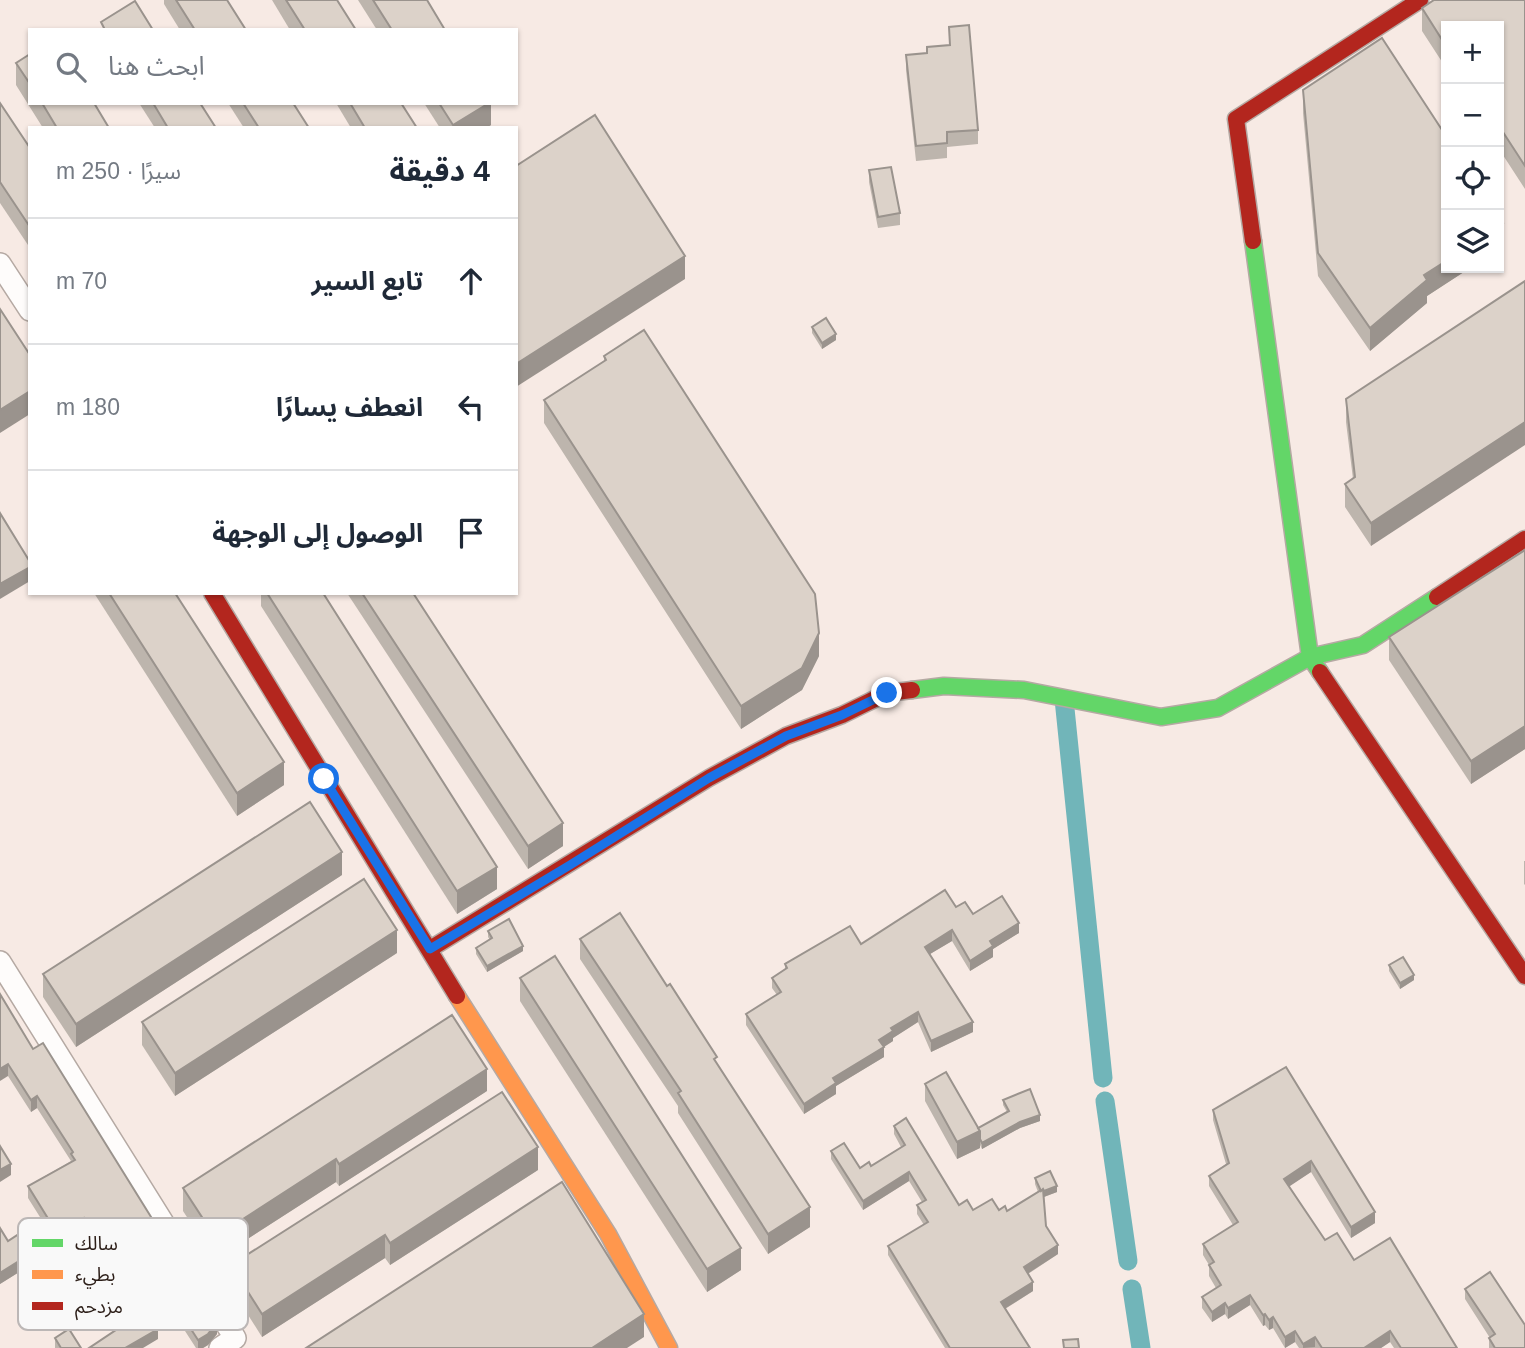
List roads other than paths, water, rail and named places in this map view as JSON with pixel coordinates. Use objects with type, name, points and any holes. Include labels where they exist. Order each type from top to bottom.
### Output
[{"type":"street","points":[[1420,0],[1236,119],[1310,657],[1525,976]]},
{"type":"street","points":[[0,264],[28,307]]},
{"type":"street","points":[[430,949],[709,778],[786,736],[842,715],[887,693],[944,685],[1024,690],[1161,717],[1218,708],[1310,657],[1363,645],[1525,540]]},
{"type":"street","points":[[213,595],[477,1029],[608,1234],[669,1348]]},
{"type":"street","points":[[0,961],[160,1218]]},
{"type":"street","points":[[220,1348],[235,1338],[230,1330]]},
{"type":"waterway","points":[[1064,699],[1103,1078]]},
{"type":"waterway","points":[[1105,1101],[1128,1261]]},
{"type":"waterway","points":[[1132,1289],[1141,1348]]}]
